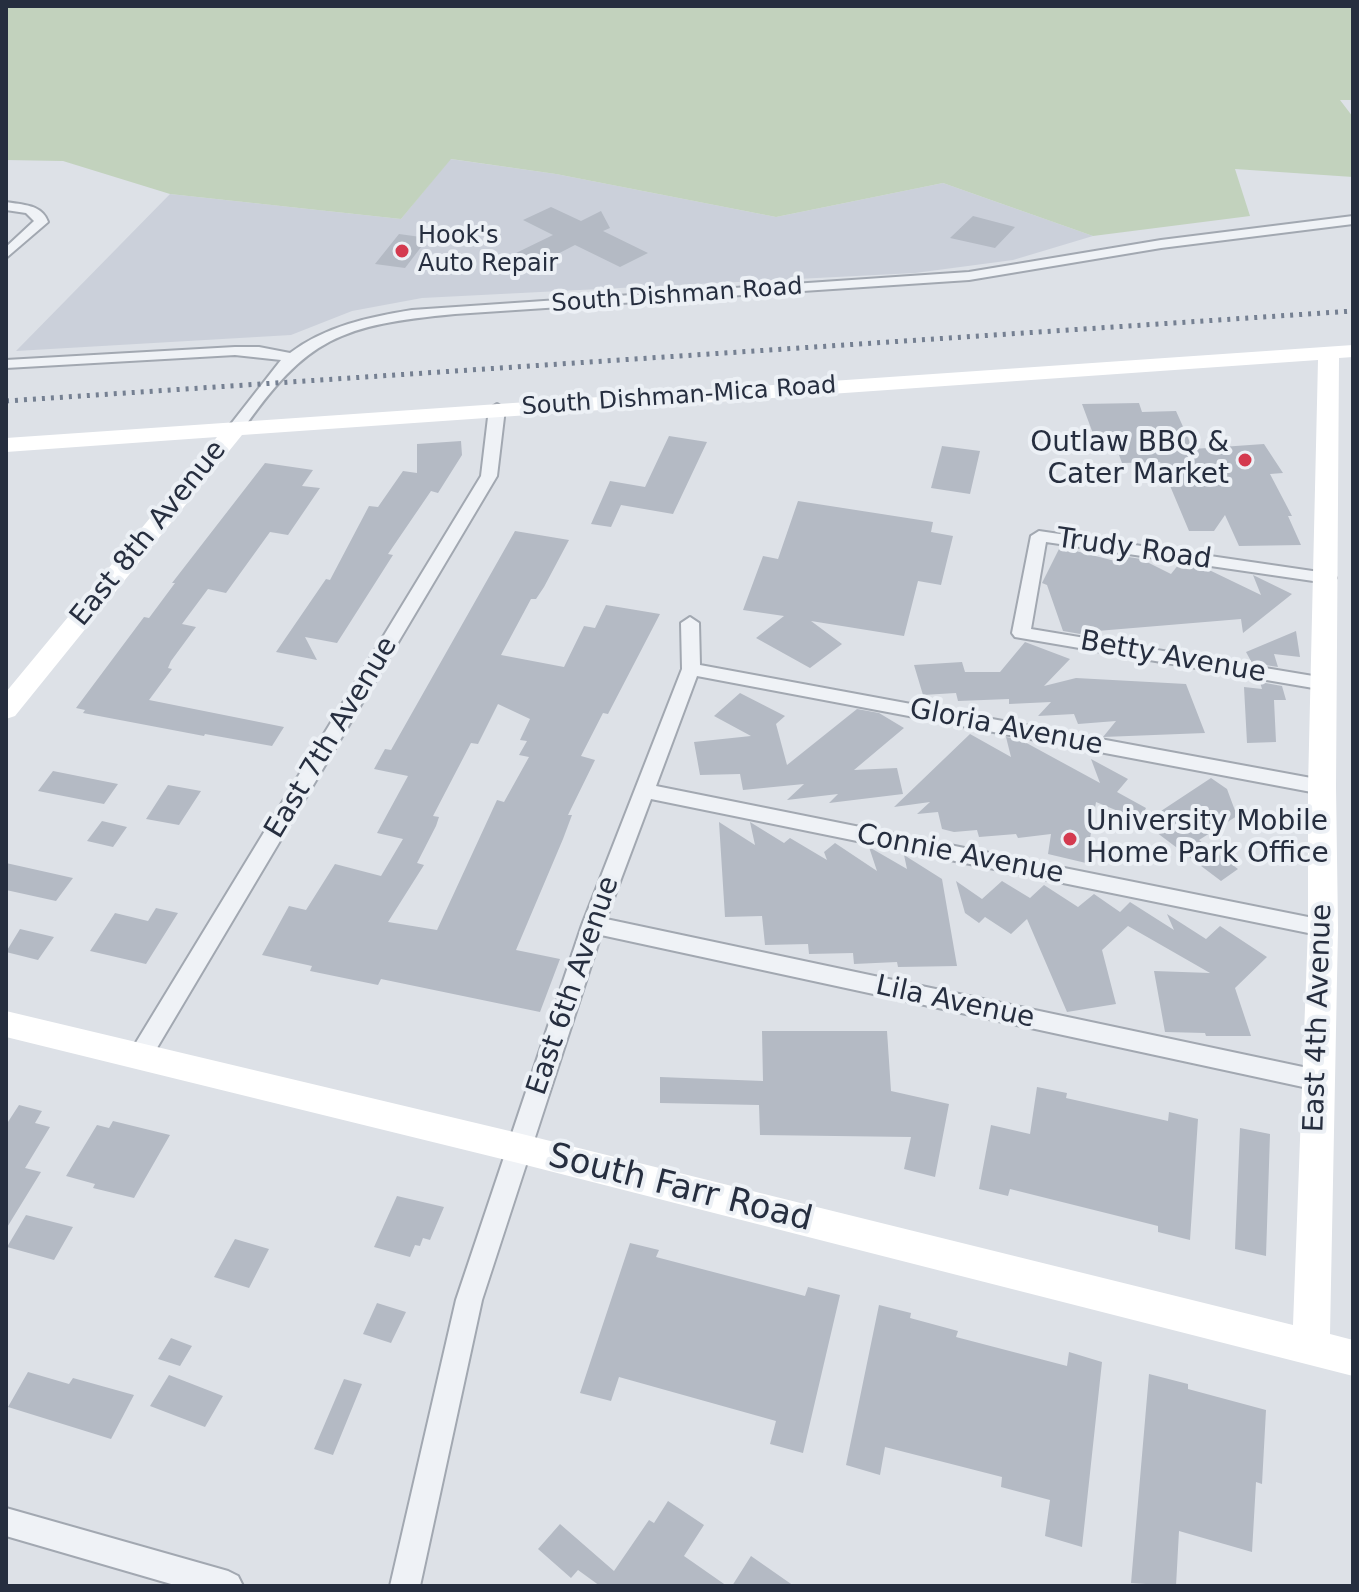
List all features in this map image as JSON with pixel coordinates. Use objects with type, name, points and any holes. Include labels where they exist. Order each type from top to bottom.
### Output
[{"type":"street","points":[[6,206],[30,210],[39,215],[41,222],[6,254]]},
{"type":"street","name":"South Dishman Road","points":[[293,358],[342,331],[409,315],[969,276],[1161,244],[1353,220]]},
{"type":"street","points":[[6,364],[235,351],[259,351],[293,358]]},
{"type":"street","name":"South Dishman-Mica Road","points":[[6,445],[1341,352]]},
{"type":"street","name":"East 4th Avenue","points":[[1311,1348],[1323,928],[1322,787],[1327,578],[1341,352]]},
{"type":"street","name":"East 8th Avenue","points":[[6,710],[269,383],[293,358]]},
{"type":"street","name":"East 7th Avenue","points":[[140,1056],[489,476],[497,409]]},
{"type":"street","name":"Trudy Road","points":[[1021,633],[1039,536],[1327,578]]},
{"type":"street","name":"East 6th Avenue","points":[[405,1586],[469,1300],[593,925],[691,669],[690,623]]},
{"type":"street","name":"Betty Avenue","points":[[1021,633],[1325,684]]},
{"type":"street","name":"Gloria Avenue","points":[[691,669],[1322,787]]},
{"type":"street","name":"Connie Avenue","points":[[645,791],[1323,928]]},
{"type":"street","name":"Lila Avenue","points":[[593,925],[1317,1080]]},
{"type":"street","name":"South Farr Road","points":[[6,1024],[518,1148],[1353,1358]]},
{"type":"street","points":[[6,1522],[228,1586]]},
{"type":"shaded area","points":[[450,159],[556,174],[776,217],[943,183],[1093,236],[1013,260],[915,273],[422,298],[352,311],[291,335],[16,351],[170,194],[401,219]]},
{"type":"green space","points":[[6,6],[1353,6],[1353,100],[1340,100],[1353,117],[1353,177],[1235,169],[1250,216],[1093,236],[943,183],[776,217],[556,174],[451,159],[401,219],[170,194],[63,161],[6,160]]},
{"type":"building","points":[[551,207],[581,221],[601,211],[610,228],[603,231],[648,253],[620,267],[575,245],[538,264],[516,253],[553,235],[523,220]]},
{"type":"building","points":[[973,216],[1015,227],[995,248],[950,238]]},
{"type":"building","name":"Hook's Auto Repair","points":[[399,234],[428,238],[405,268],[375,264]]},
{"type":"building","points":[[1139,403],[1142,412],[1176,411],[1193,449],[1264,444],[1283,473],[1270,474],[1292,516],[1288,516],[1301,545],[1239,546],[1225,515],[1214,531],[1189,531],[1160,462],[1122,463],[1116,447],[1098,447],[1082,404]]},
{"type":"building","points":[[669,436],[707,442],[673,514],[621,505],[611,527],[591,524],[610,481],[645,487]]},
{"type":"building","points":[[461,441],[462,455],[438,493],[431,491],[388,554],[393,555],[337,643],[305,637],[317,660],[276,652],[326,579],[330,580],[369,506],[378,507],[403,471],[417,473],[417,444]]},
{"type":"building","points":[[942,446],[980,451],[970,494],[931,488]]},
{"type":"building","points":[[265,463],[313,470],[302,486],[320,488],[288,535],[270,532],[226,593],[208,589],[182,624],[196,627],[171,661],[168,668],[172,669],[149,700],[284,727],[272,746],[83,713],[85,710],[76,708],[144,617],[149,618],[175,583],[172,583]]},
{"type":"building","points":[[798,501],[933,522],[931,532],[953,536],[941,585],[918,581],[904,636],[811,621],[842,644],[810,668],[756,638],[784,616],[743,610],[763,556],[778,559]]},
{"type":"building","points":[[515,531],[569,540],[544,587],[536,599],[531,599],[501,655],[564,667],[584,626],[595,628],[606,605],[660,614],[608,714],[603,713],[581,756],[595,760],[568,815],[572,815],[516,950],[560,959],[540,1012],[381,979],[378,985],[310,971],[312,966],[262,955],[289,906],[306,910],[335,864],[381,876],[403,839],[377,833],[408,776],[374,769],[385,749],[391,750]],"holes":[[[498,704],[530,719],[520,740],[527,741],[519,755],[529,757],[504,802],[497,800],[437,930],[388,922],[424,865],[417,863],[439,817],[433,816],[471,743],[478,744]]]},
{"type":"building","points":[[1060,547],[1119,562],[1116,555],[1141,559],[1171,574],[1179,564],[1205,568],[1261,595],[1253,575],[1292,594],[1243,633],[1241,619],[1097,631],[1092,636],[1063,631],[1047,585],[1042,583]]},
{"type":"building","points":[[1296,631],[1300,657],[1274,654],[1278,667],[1252,663],[1246,652]]},
{"type":"building","points":[[1025,642],[1070,659],[1044,686],[1076,678],[1186,684],[1205,733],[1103,737],[1116,721],[1078,724],[1074,714],[1038,716],[1051,702],[1009,704],[1009,699],[958,701],[956,693],[923,695],[914,665],[962,662],[965,672],[1000,672]]},
{"type":"building","points":[[1260,682],[1282,686],[1286,700],[1274,700],[1276,742],[1247,743],[1244,687],[1262,689]]},
{"type":"building","points":[[740,693],[785,716],[776,724],[787,765],[857,709],[879,713],[904,728],[854,770],[897,768],[903,794],[829,803],[838,794],[787,800],[804,784],[743,790],[740,774],[700,775],[694,742],[751,736],[714,716]]},
{"type":"building","points":[[970,734],[1011,757],[1006,737],[1021,740],[1100,783],[1091,759],[1128,779],[1117,792],[1146,808],[1144,812],[1161,811],[1211,778],[1227,789],[1237,816],[1199,840],[1238,869],[1221,881],[1140,820],[1096,802],[1086,863],[1048,854],[1051,834],[1018,838],[1016,834],[979,837],[977,830],[954,832],[942,829],[938,812],[917,814],[930,802],[894,807]]},
{"type":"building","points":[[53,771],[118,784],[104,804],[38,791]]},
{"type":"building","points":[[168,785],[201,791],[179,825],[146,819]]},
{"type":"building","points":[[102,821],[127,827],[113,847],[87,841]]},
{"type":"building","points":[[719,822],[755,845],[750,822],[784,843],[790,838],[827,860],[824,852],[835,843],[877,871],[869,847],[907,869],[904,855],[942,879],[957,966],[898,967],[897,962],[854,964],[853,953],[809,954],[808,944],[765,945],[762,916],[725,917]]},
{"type":"building","points":[[6,863],[73,878],[56,901],[6,890]]},
{"type":"building","points":[[956,881],[982,899],[1002,881],[1030,898],[1044,885],[1078,907],[1094,894],[1120,912],[1130,902],[1174,930],[1167,914],[1206,939],[1220,926],[1267,957],[1235,988],[1251,1036],[1165,1032],[1154,971],[1210,973],[1128,926],[1102,950],[1116,1004],[1067,1012],[1027,919],[1011,934],[985,917],[979,923],[965,913]]},
{"type":"building","points":[[156,908],[178,913],[146,964],[90,951],[115,913],[148,921]]},
{"type":"building","points":[[20,929],[54,937],[38,960],[6,952]]},
{"type":"building","points":[[762,1031],[887,1031],[891,1091],[949,1104],[935,1177],[904,1169],[911,1137],[760,1135],[759,1105],[660,1103],[660,1077],[763,1081]]},
{"type":"building","points":[[1037,1087],[1067,1093],[1066,1098],[1168,1121],[1169,1112],[1198,1119],[1190,1240],[1158,1232],[1158,1226],[1010,1189],[1008,1196],[979,1189],[991,1125],[1030,1134]]},
{"type":"building","points":[[19,1105],[42,1111],[35,1123],[50,1127],[25,1168],[41,1172],[6,1229],[6,1125]]},
{"type":"building","points":[[113,1121],[170,1135],[134,1198],[93,1188],[95,1184],[66,1176],[97,1125],[109,1128]]},
{"type":"building","points":[[1240,1128],[1270,1134],[1266,1256],[1235,1249]]},
{"type":"building","points":[[397,1196],[444,1207],[430,1240],[423,1238],[420,1246],[415,1245],[410,1257],[374,1247]]},
{"type":"building","points":[[26,1215],[73,1227],[54,1260],[7,1247]]},
{"type":"building","points":[[235,1239],[269,1249],[249,1288],[214,1277]]},
{"type":"building","points":[[630,1243],[659,1250],[656,1257],[805,1296],[808,1287],[840,1295],[803,1453],[770,1444],[776,1421],[619,1377],[611,1401],[580,1393]]},
{"type":"building","points":[[377,1303],[406,1312],[391,1343],[363,1334]]},
{"type":"building","points":[[879,1305],[911,1313],[910,1318],[958,1331],[956,1337],[1067,1366],[1069,1352],[1102,1362],[1082,1547],[1045,1536],[1050,1500],[1001,1487],[1002,1477],[885,1447],[880,1475],[846,1465]]},
{"type":"building","points":[[171,1338],[192,1346],[180,1366],[158,1359]]},
{"type":"building","points":[[28,1372],[69,1384],[73,1378],[134,1395],[111,1439],[8,1407]]},
{"type":"building","points":[[1149,1374],[1188,1384],[1188,1389],[1266,1410],[1262,1484],[1256,1482],[1252,1552],[1179,1531],[1176,1586],[1131,1583]]},
{"type":"building","points":[[169,1375],[223,1396],[205,1427],[150,1406]]},
{"type":"building","points":[[344,1379],[362,1384],[333,1455],[314,1449]]},
{"type":"building","points":[[668,1501],[704,1525],[684,1556],[727,1586],[600,1586],[578,1570],[571,1578],[538,1549],[560,1524],[614,1571],[649,1520],[654,1523]]},
{"type":"building","points":[[751,1556],[794,1586],[732,1586]]},
{"type":"railway","points":[[6,401],[1353,311]]},
{"type":"place","name":"Hook's Auto Repair","points":[[402,251]]},
{"type":"place","name":"Outlaw BBQ & Cater Market","points":[[1245,460]]},
{"type":"place","name":"University Mobile Home Park Office","points":[[1070,839]]}]
